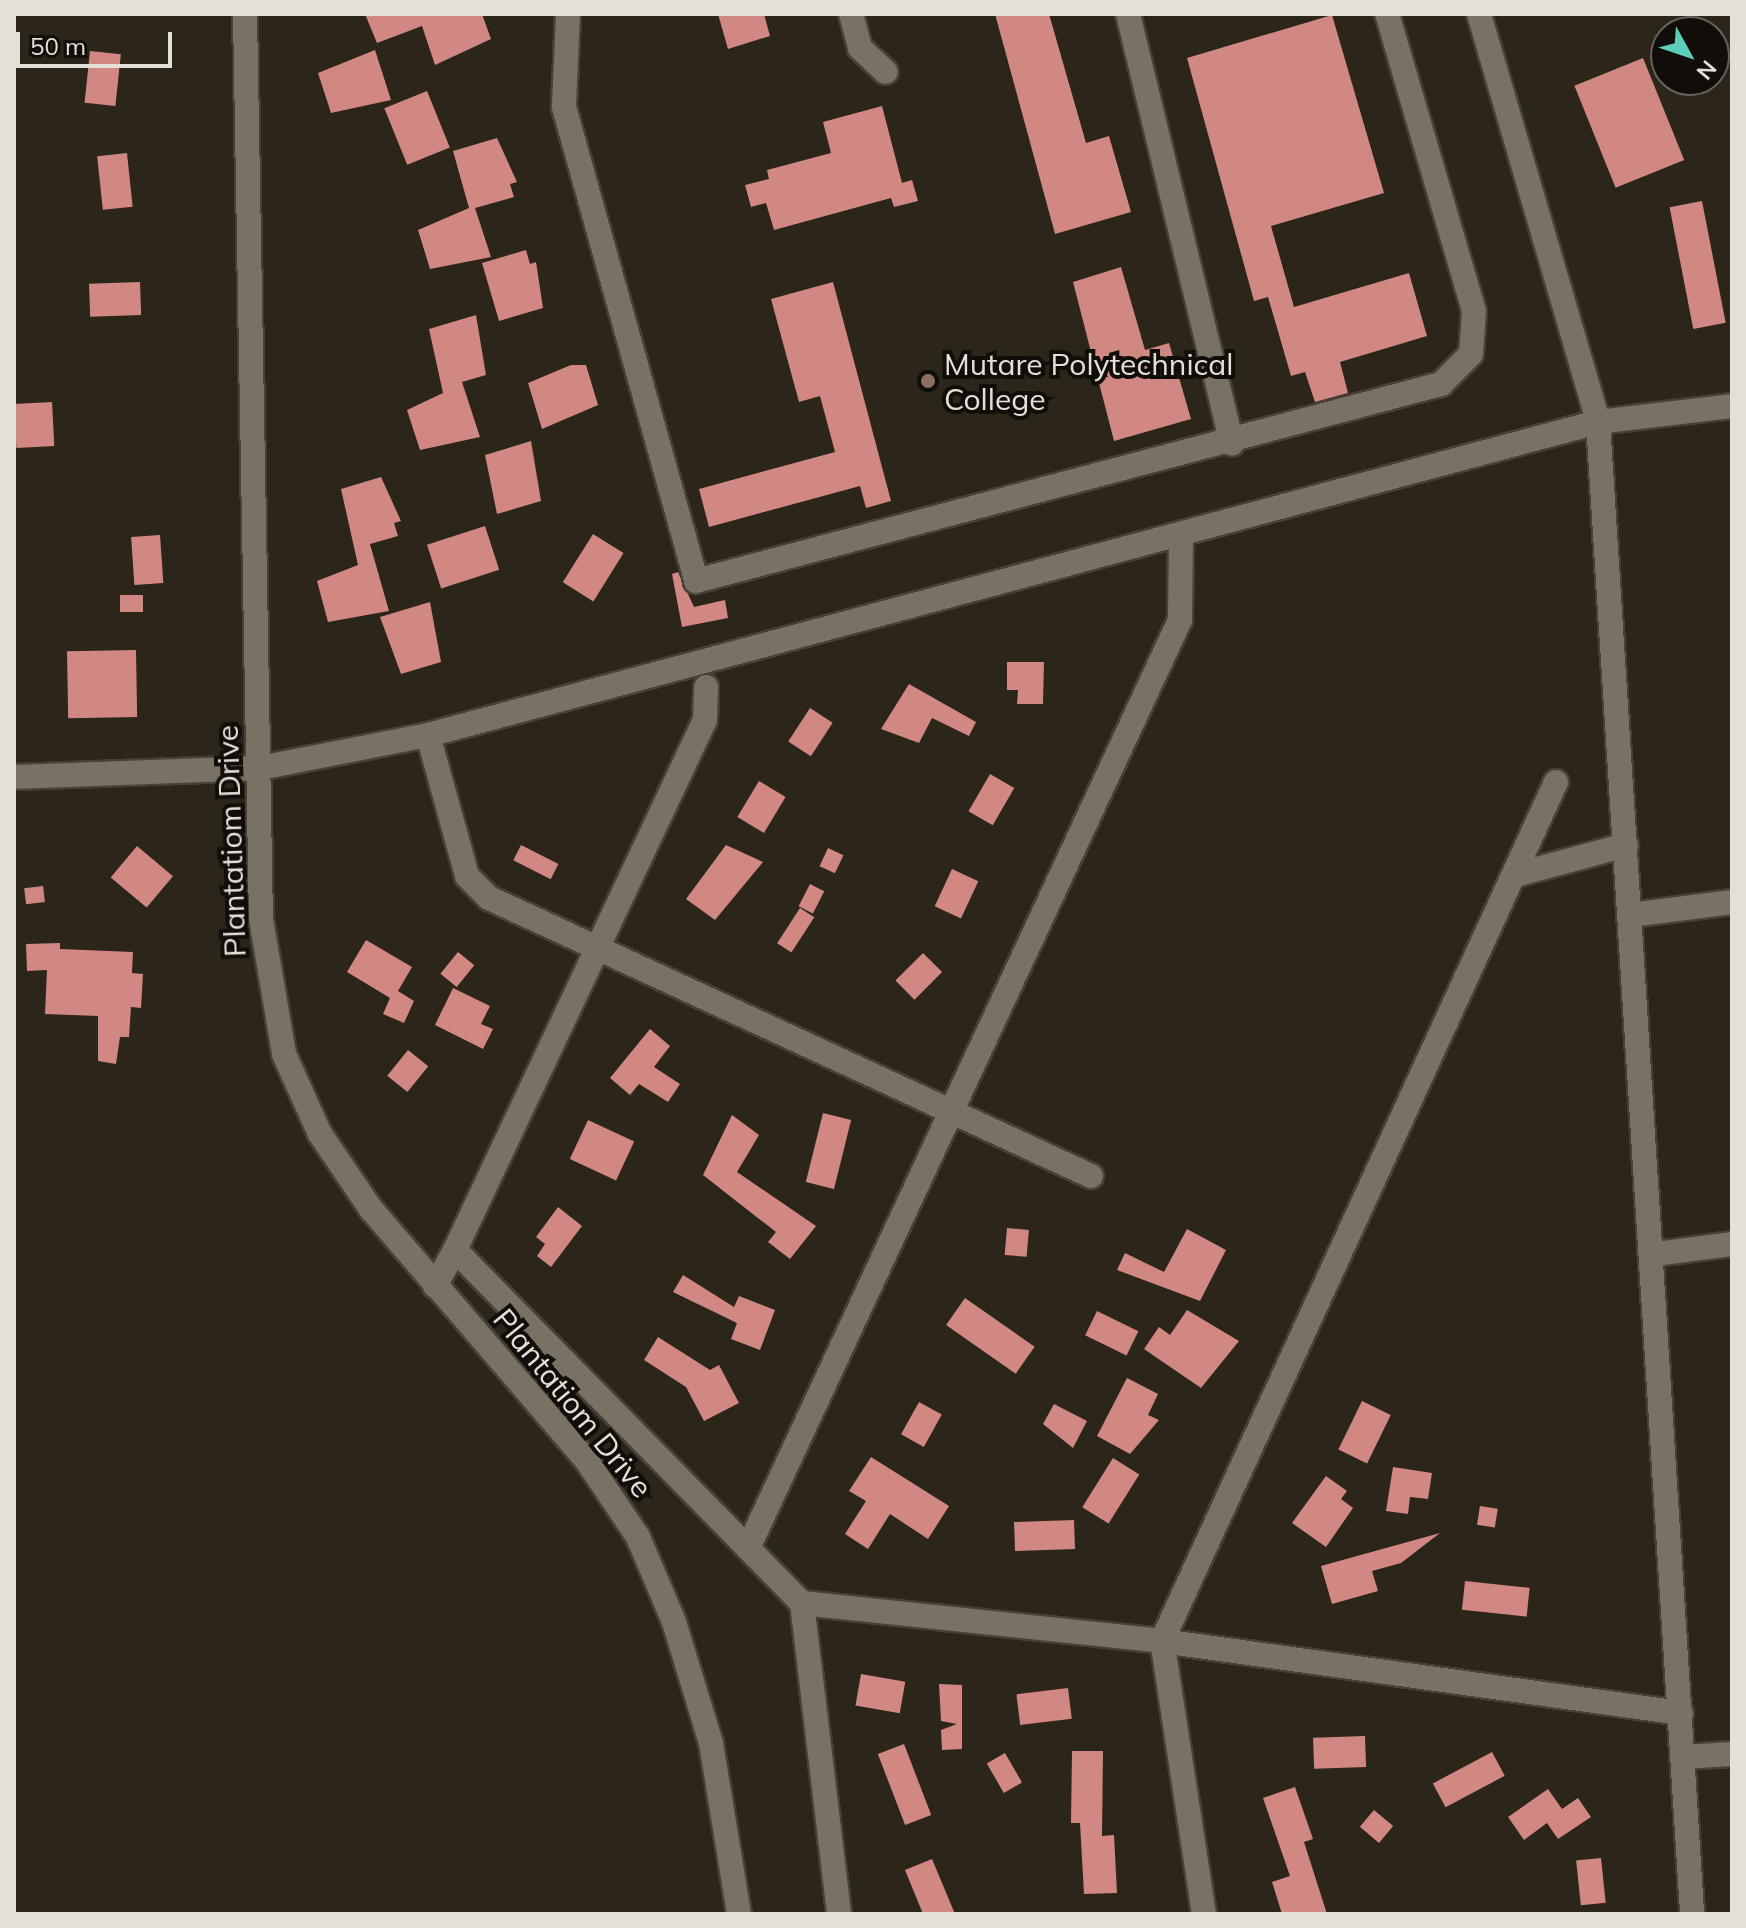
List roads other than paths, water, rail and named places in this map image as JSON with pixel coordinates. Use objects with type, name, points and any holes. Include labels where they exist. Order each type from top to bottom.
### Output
[{"type":"street","name":"Plantatiom Drive","points":[[245,14],[261,919],[284,1054],[320,1134],[435,1286],[587,1461],[638,1537],[711,1743],[739,1914]]},
{"type":"street","points":[[568,14],[564,107],[696,581],[1232,444],[1441,384],[1471,354],[1474,311],[1387,14]]},
{"type":"street","points":[[851,14],[860,48],[886,72]]},
{"type":"street","points":[[1128,14],[1232,444]]},
{"type":"street","points":[[1479,14],[1598,422],[1655,1254],[1692,1914]]},
{"type":"street","points":[[14,777],[260,768],[428,735],[1181,538],[1598,422],[1732,406]]},
{"type":"street","points":[[749,1546],[1180,620],[1181,538]]},
{"type":"street","points":[[435,1286],[455,1250],[705,720],[706,687]]},
{"type":"street","points":[[428,735],[467,876],[489,898],[597,946],[949,1114],[1091,1176]]},
{"type":"street","points":[[1204,1914],[1162,1641],[1556,782]]},
{"type":"street","points":[[1515,875],[1626,845]]},
{"type":"street","points":[[1631,915],[1732,902]]},
{"type":"street","points":[[1655,1254],[1732,1244]]},
{"type":"street","points":[[455,1250],[802,1603],[839,1914]]},
{"type":"street","points":[[802,1603],[1162,1641],[1681,1713]]},
{"type":"street","points":[[1683,1757],[1732,1754]]},
{"type":"place","name":"Mutare Polytechnical College","points":[[928,381]]}]
